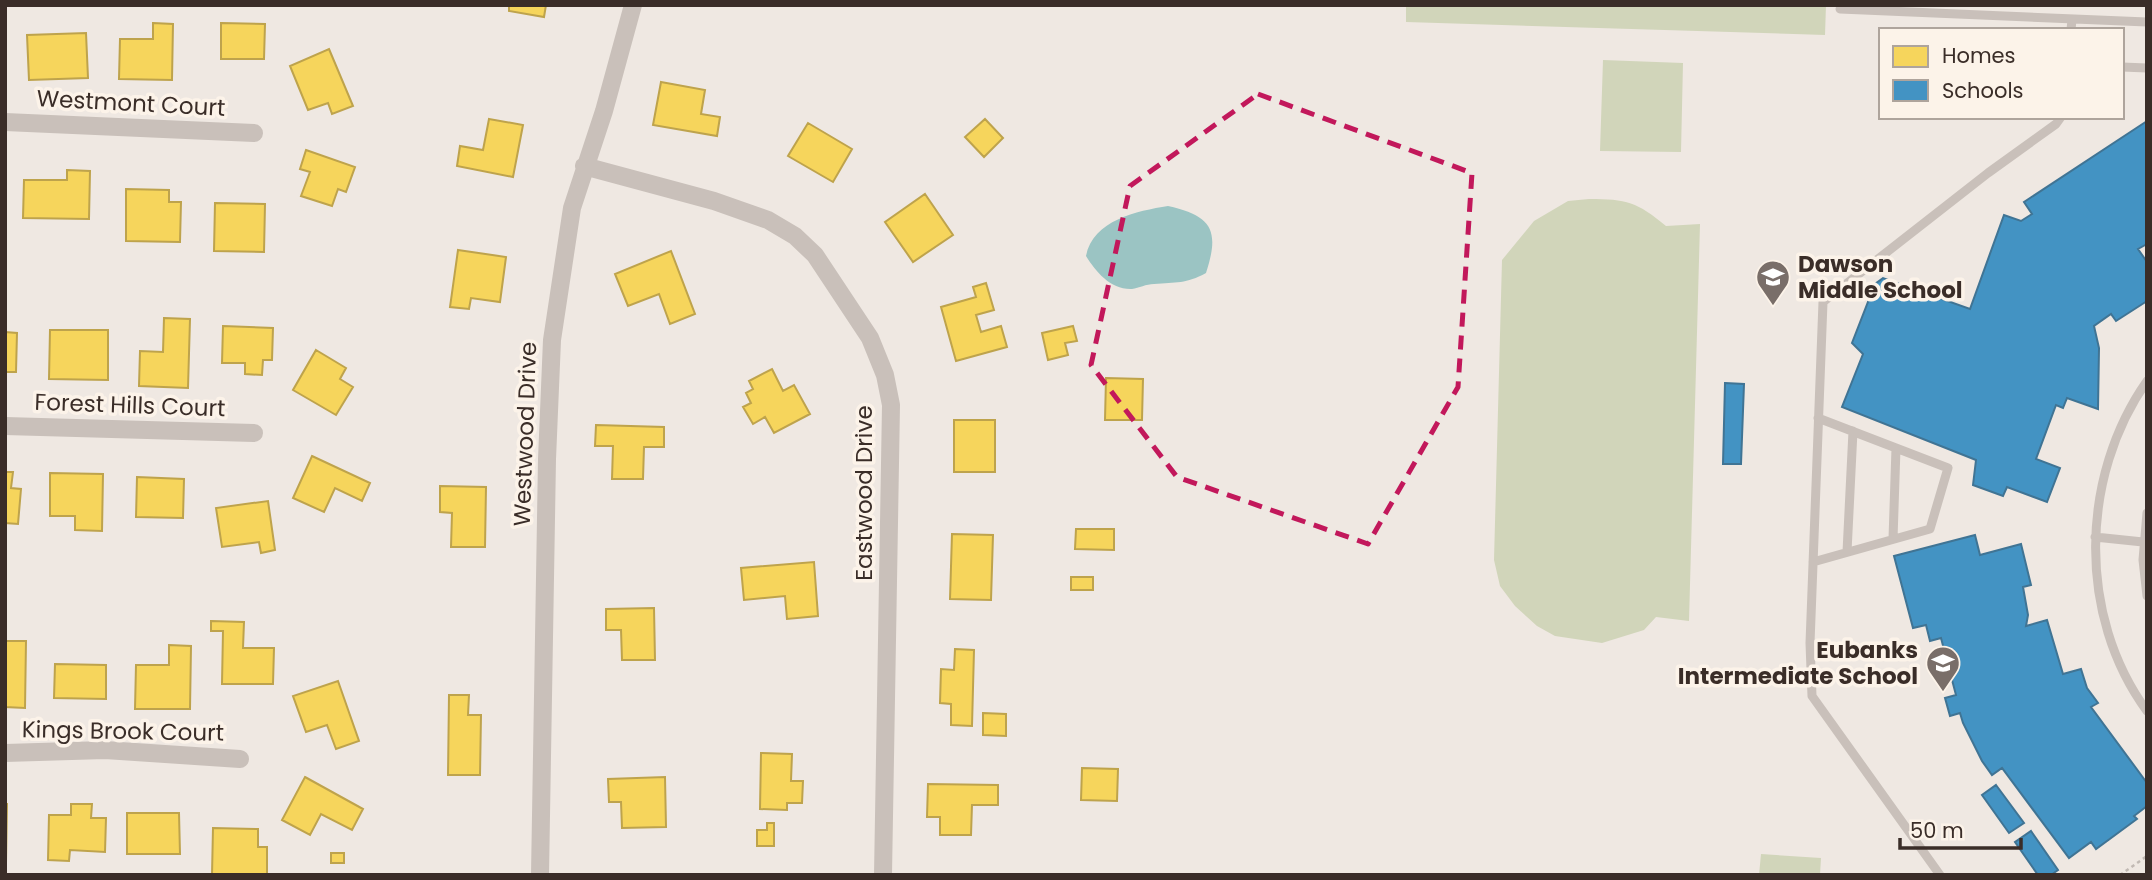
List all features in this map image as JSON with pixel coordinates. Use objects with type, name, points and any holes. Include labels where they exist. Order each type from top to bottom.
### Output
[{"type":"street","name":"Westwood Drive","points":[[540,875],[547,459],[552,340],[572,208],[604,111],[633,5]]},
{"type":"street","name":"Westmont Court","points":[[5,122],[254,133]]},
{"type":"street","name":"Eastwood Drive","points":[[584,166],[714,201],[768,220],[795,236],[815,255],[870,338],[885,375],[891,405],[883,875]]},
{"type":"street","name":"Forest Hills Court","points":[[5,426],[254,433]]},
{"type":"street","name":"Kings Brook Court","points":[[5,753],[105,751],[240,758]]},
{"type":"lane","points":[[1840,9],[2147,22]]},
{"type":"lane","points":[[2071,28],[2072,19]]},
{"type":"lane","points":[[2124,67],[2147,68]]},
{"type":"lane","points":[[1940,875],[1812,696],[1810,643],[1823,302],[2060,119]]},
{"type":"lane","points":[[2147,381],[2123,418],[2110,452],[2101,489],[2095,537],[2099,590],[2109,637],[2133,692],[2147,711]]},
{"type":"lane","points":[[1813,562],[1930,529],[1948,468],[1818,418]]},
{"type":"lane","points":[[1847,552],[1853,431]]},
{"type":"lane","points":[[1893,539],[1896,448]]},
{"type":"lane","points":[[2147,513],[2143,542],[2147,596]]},
{"type":"lane","points":[[2095,537],[2143,542]]},
{"type":"path","points":[[2120,875],[2147,856]]},
{"type":"highlighted area","points":[[1258,94],[1472,173],[1458,387],[1368,544],[1177,477],[1091,365],[1130,186]]},
{"type":"green space","points":[[1406,5],[1826,5],[1825,35],[1406,22]]},
{"type":"green space","points":[[1603,60],[1683,63],[1681,152],[1600,151]]},
{"type":"green space","points":[[1589,199],[1631,204],[1666,226],[1700,224],[1689,621],[1656,617],[1644,630],[1602,643],[1555,636],[1537,626],[1515,606],[1500,586],[1494,560],[1502,260],[1534,221],[1568,201]]},
{"type":"green space","points":[[1761,854],[1821,858],[1820,875],[1759,875]]},
{"type":"water","points":[[1168,206],[1194,215],[1209,227],[1212,246],[1206,273],[1187,281],[1124,289],[1105,279],[1094,268],[1086,256],[1097,234],[1118,219]]},
{"type":"building: Homes","points":[[509,5],[546,5],[544,17],[509,11]]},
{"type":"building: Homes","points":[[153,23],[173,24],[172,80],[119,79],[120,39],[153,39]]},
{"type":"building: Homes","points":[[221,23],[265,24],[264,59],[221,59]]},
{"type":"building: Homes","points":[[86,33],[88,78],[29,80],[27,35]]},
{"type":"building: Homes","points":[[329,49],[353,106],[332,114],[328,103],[308,110],[290,66]]},
{"type":"building: Homes","points":[[661,82],[705,90],[701,114],[720,117],[717,136],[653,125]]},
{"type":"building: Homes","points":[[489,119],[523,125],[513,177],[457,166],[460,146],[483,150]]},
{"type":"building: Homes","points":[[985,119],[1003,138],[984,157],[965,137]]},
{"type":"building: Homes","points":[[808,123],[852,149],[833,182],[788,156]]},
{"type":"building: Homes","points":[[306,150],[355,167],[346,192],[338,189],[332,206],[301,196],[310,172],[300,169]]},
{"type":"building: Homes","points":[[67,170],[90,171],[89,219],[23,218],[24,180],[67,180]]},
{"type":"building: Homes","points":[[126,189],[169,190],[169,202],[181,202],[180,242],[126,241]]},
{"type":"building: Homes","points":[[925,194],[953,235],[913,262],[885,222]]},
{"type":"building: Homes","points":[[215,203],[265,204],[264,252],[214,251]]},
{"type":"building: Homes","points":[[458,250],[506,257],[500,302],[471,298],[469,309],[450,307]]},
{"type":"building: Homes","points":[[671,251],[695,314],[670,324],[659,294],[628,306],[615,274]]},
{"type":"building: Homes","points":[[986,283],[994,310],[976,315],[981,332],[1001,326],[1007,347],[956,361],[941,307],[976,297],[973,287]]},
{"type":"building: Homes","points":[[164,318],[190,319],[188,388],[139,386],[140,351],[163,352]]},
{"type":"building: Homes","points":[[223,326],[273,328],[272,360],[263,360],[262,375],[245,374],[245,363],[222,363]]},
{"type":"building: Homes","points":[[1073,326],[1077,341],[1065,343],[1068,355],[1048,360],[1042,333]]},
{"type":"building: Homes","points":[[50,330],[108,330],[108,380],[49,379]]},
{"type":"building: Homes","points":[[5,332],[17,333],[16,372],[5,372]]},
{"type":"building: Homes","points":[[316,350],[346,368],[340,379],[353,387],[336,415],[293,390]]},
{"type":"building: Homes","points":[[772,369],[783,391],[794,385],[810,414],[774,433],[765,417],[753,424],[743,407],[751,403],[746,393],[753,389],[749,381]]},
{"type":"building: Homes","points":[[1106,378],[1143,379],[1142,420],[1105,420]]},
{"type":"building: Homes","points":[[954,420],[995,420],[995,472],[954,472]]},
{"type":"building: Homes","points":[[596,425],[664,427],[664,447],[644,447],[643,479],[612,479],[613,446],[595,446]]},
{"type":"building: Homes","points":[[312,456],[370,483],[362,501],[335,488],[324,512],[293,498]]},
{"type":"building: Homes","points":[[5,472],[13,472],[11,488],[21,489],[18,524],[5,523]]},
{"type":"building: Homes","points":[[50,473],[103,474],[102,531],[75,530],[75,516],[50,516]]},
{"type":"building: Homes","points":[[137,477],[184,479],[183,518],[136,517]]},
{"type":"building: Homes","points":[[440,486],[486,487],[485,547],[451,547],[452,513],[440,512]]},
{"type":"building: Homes","points":[[268,501],[275,550],[261,553],[259,542],[222,547],[216,508]]},
{"type":"building: Homes","points":[[1076,529],[1114,529],[1114,550],[1075,549]]},
{"type":"building: Homes","points":[[952,534],[993,535],[991,600],[950,599]]},
{"type":"building: Homes","points":[[814,562],[818,616],[787,619],[785,596],[744,600],[741,568]]},
{"type":"building: Homes","points":[[1071,577],[1093,577],[1093,590],[1071,590]]},
{"type":"building: Homes","points":[[654,608],[655,660],[622,660],[621,630],[606,630],[606,609]]},
{"type":"building: Homes","points":[[211,621],[244,622],[243,648],[274,648],[273,684],[222,684],[223,631],[211,631]]},
{"type":"building: Homes","points":[[5,641],[26,641],[25,708],[5,707]]},
{"type":"building: Homes","points":[[169,645],[191,646],[190,709],[135,709],[136,665],[169,665]]},
{"type":"building: Homes","points":[[955,649],[974,650],[972,726],[951,725],[951,704],[940,703],[941,669],[954,670]]},
{"type":"building: Homes","points":[[55,664],[106,665],[106,699],[54,698]]},
{"type":"building: Homes","points":[[338,681],[359,741],[336,749],[327,725],[306,732],[293,696]]},
{"type":"building: Homes","points":[[449,695],[469,695],[468,715],[481,715],[480,775],[448,775]]},
{"type":"building: Homes","points":[[983,713],[1006,714],[1006,736],[983,735]]},
{"type":"building: Homes","points":[[761,753],[792,754],[791,781],[803,781],[802,803],[787,803],[787,810],[760,809]]},
{"type":"building: Homes","points":[[1082,768],[1118,769],[1117,801],[1081,800]]},
{"type":"building: Homes","points":[[305,777],[363,809],[352,830],[321,814],[310,835],[282,820]]},
{"type":"building: Homes","points":[[665,777],[666,827],[622,828],[621,802],[609,802],[608,779]]},
{"type":"building: Homes","points":[[928,784],[998,785],[998,805],[972,805],[971,835],[940,835],[940,817],[927,817]]},
{"type":"building: Homes","points":[[7,804],[6,863],[5,863]]},
{"type":"building: Homes","points":[[71,804],[92,804],[91,818],[106,818],[105,852],[70,850],[69,861],[48,860],[49,815],[71,815]]},
{"type":"building: Homes","points":[[127,813],[179,813],[180,854],[127,854]]},
{"type":"building: Homes","points":[[767,823],[774,823],[774,846],[757,846],[757,830],[767,830]]},
{"type":"building: Homes","points":[[213,828],[258,829],[258,847],[267,847],[267,875],[212,875]]},
{"type":"building: Homes","points":[[331,853],[344,853],[344,863],[331,863]]},
{"type":"building: Schools","name":"Dawson Middle School","points":[[2147,121],[2147,244],[2138,249],[2147,262],[2147,301],[2116,321],[2111,314],[2094,326],[2099,348],[2098,409],[2067,398],[2063,408],[2056,405],[2036,459],[2060,468],[2047,502],[2007,487],[2003,496],[1973,485],[1976,460],[1842,407],[1863,354],[1852,343],[1875,284],[1883,278],[1970,309],[2004,215],[2021,221],[2032,214],[2024,202]]},
{"type":"building: Schools","points":[[1725,383],[1744,384],[1741,464],[1723,464]]},
{"type":"building: Schools","name":"Eubanks Intermediate School","points":[[1975,535],[1980,555],[2021,544],[2031,585],[2023,587],[2028,615],[2026,626],[2047,620],[2063,674],[2081,669],[2087,688],[2098,703],[2091,707],[2147,783],[2147,806],[2134,816],[2137,819],[2096,849],[2091,842],[2069,858],[2002,768],[1992,775],[1982,761],[1960,713],[1950,716],[1945,698],[1956,695],[1941,638],[1930,641],[1926,625],[1913,628],[1894,556]]},
{"type":"building: Schools","points":[[1996,785],[2024,823],[2009,833],[1982,795]]},
{"type":"building: Schools","points":[[2031,831],[2058,870],[2051,875],[2038,875],[2015,842]]},
{"type":"place","name":"Dawson Middle School","points":[[1773,307]]},
{"type":"place","name":"Eubanks Intermediate School","points":[[1943,693]]}]
